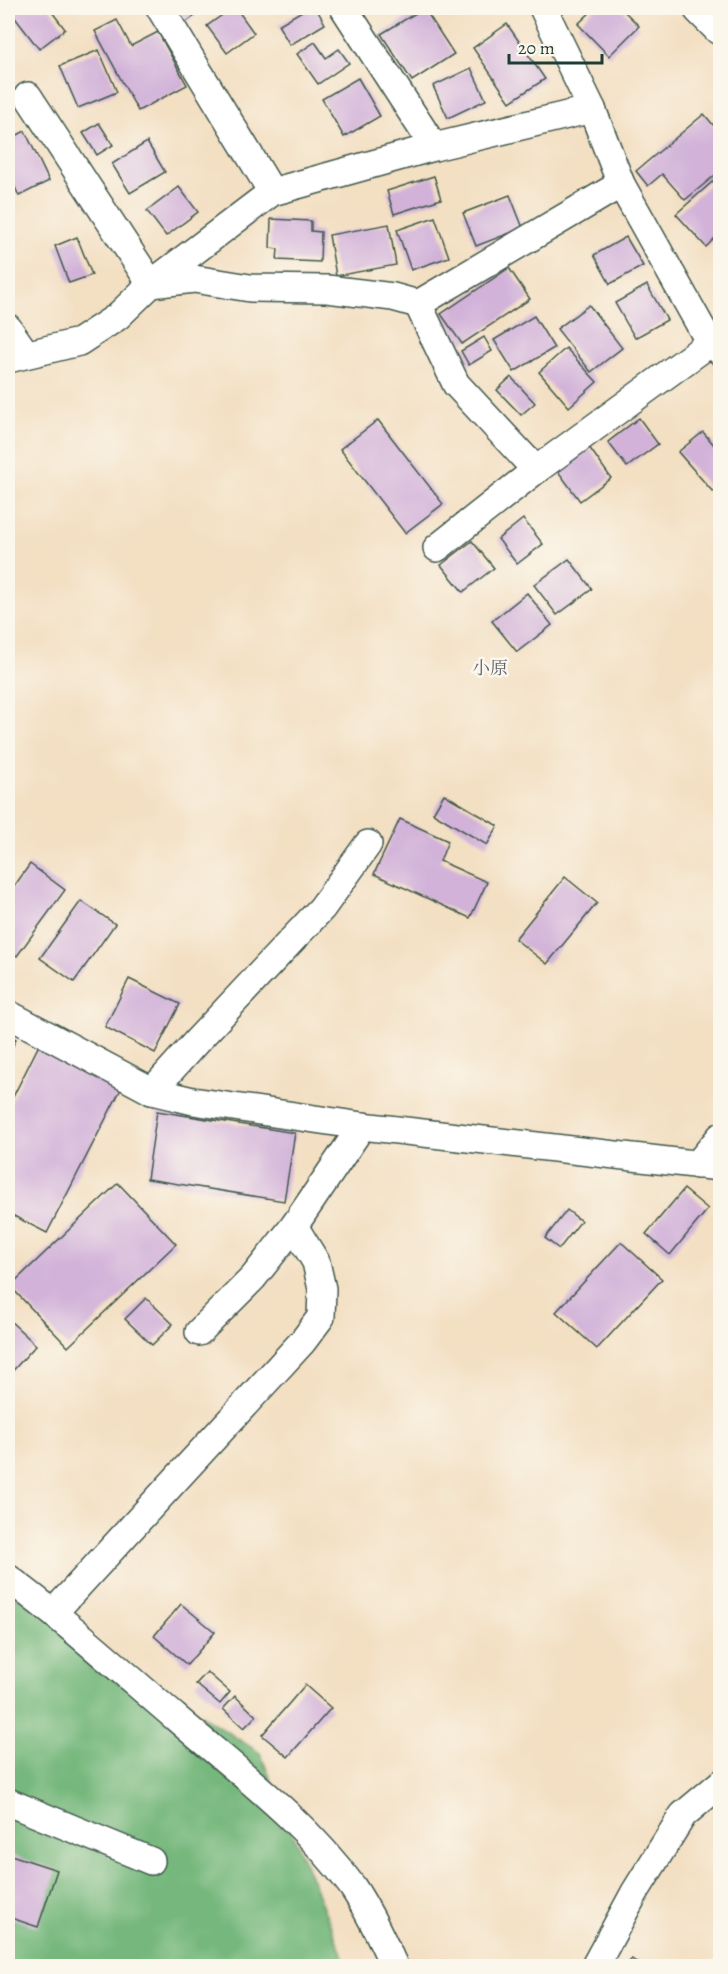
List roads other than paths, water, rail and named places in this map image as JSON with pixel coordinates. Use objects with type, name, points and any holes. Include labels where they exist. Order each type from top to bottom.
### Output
[{"type":"highway","points":[[700,8],[720,28]]},
{"type":"street","points":[[160,8],[272,192]]},
{"type":"street","points":[[344,8],[434,147]]},
{"type":"street","points":[[437,548],[536,470],[715,347],[621,184],[592,109],[543,8]]},
{"type":"street","points":[[28,96],[152,284]]},
{"type":"street","points":[[8,328],[17,357],[79,342],[117,317],[152,284],[272,192],[434,147],[592,109]]},
{"type":"street","points":[[152,284],[194,279],[250,288],[327,289],[393,297],[418,304],[621,184]]},
{"type":"street","points":[[418,304],[456,384],[536,470]]},
{"type":"street","points":[[152,1091],[322,908],[368,844]]},
{"type":"street","points":[[8,1014],[152,1091],[193,1101],[362,1126],[709,1166],[720,1137]]},
{"type":"street","points":[[199,1332],[253,1278],[294,1226],[362,1126]]},
{"type":"street","points":[[54,1612],[303,1341],[321,1317],[322,1289],[316,1262],[294,1226]]},
{"type":"street","points":[[9,1582],[54,1612],[289,1815],[326,1854],[352,1887],[379,1932],[394,1966]]},
{"type":"street","points":[[595,1966],[635,1892],[683,1815],[720,1784]]},
{"type":"street","points":[[8,1802],[151,1861]]},
{"type":"district","name":"小原","points":[[490,668]]}]
